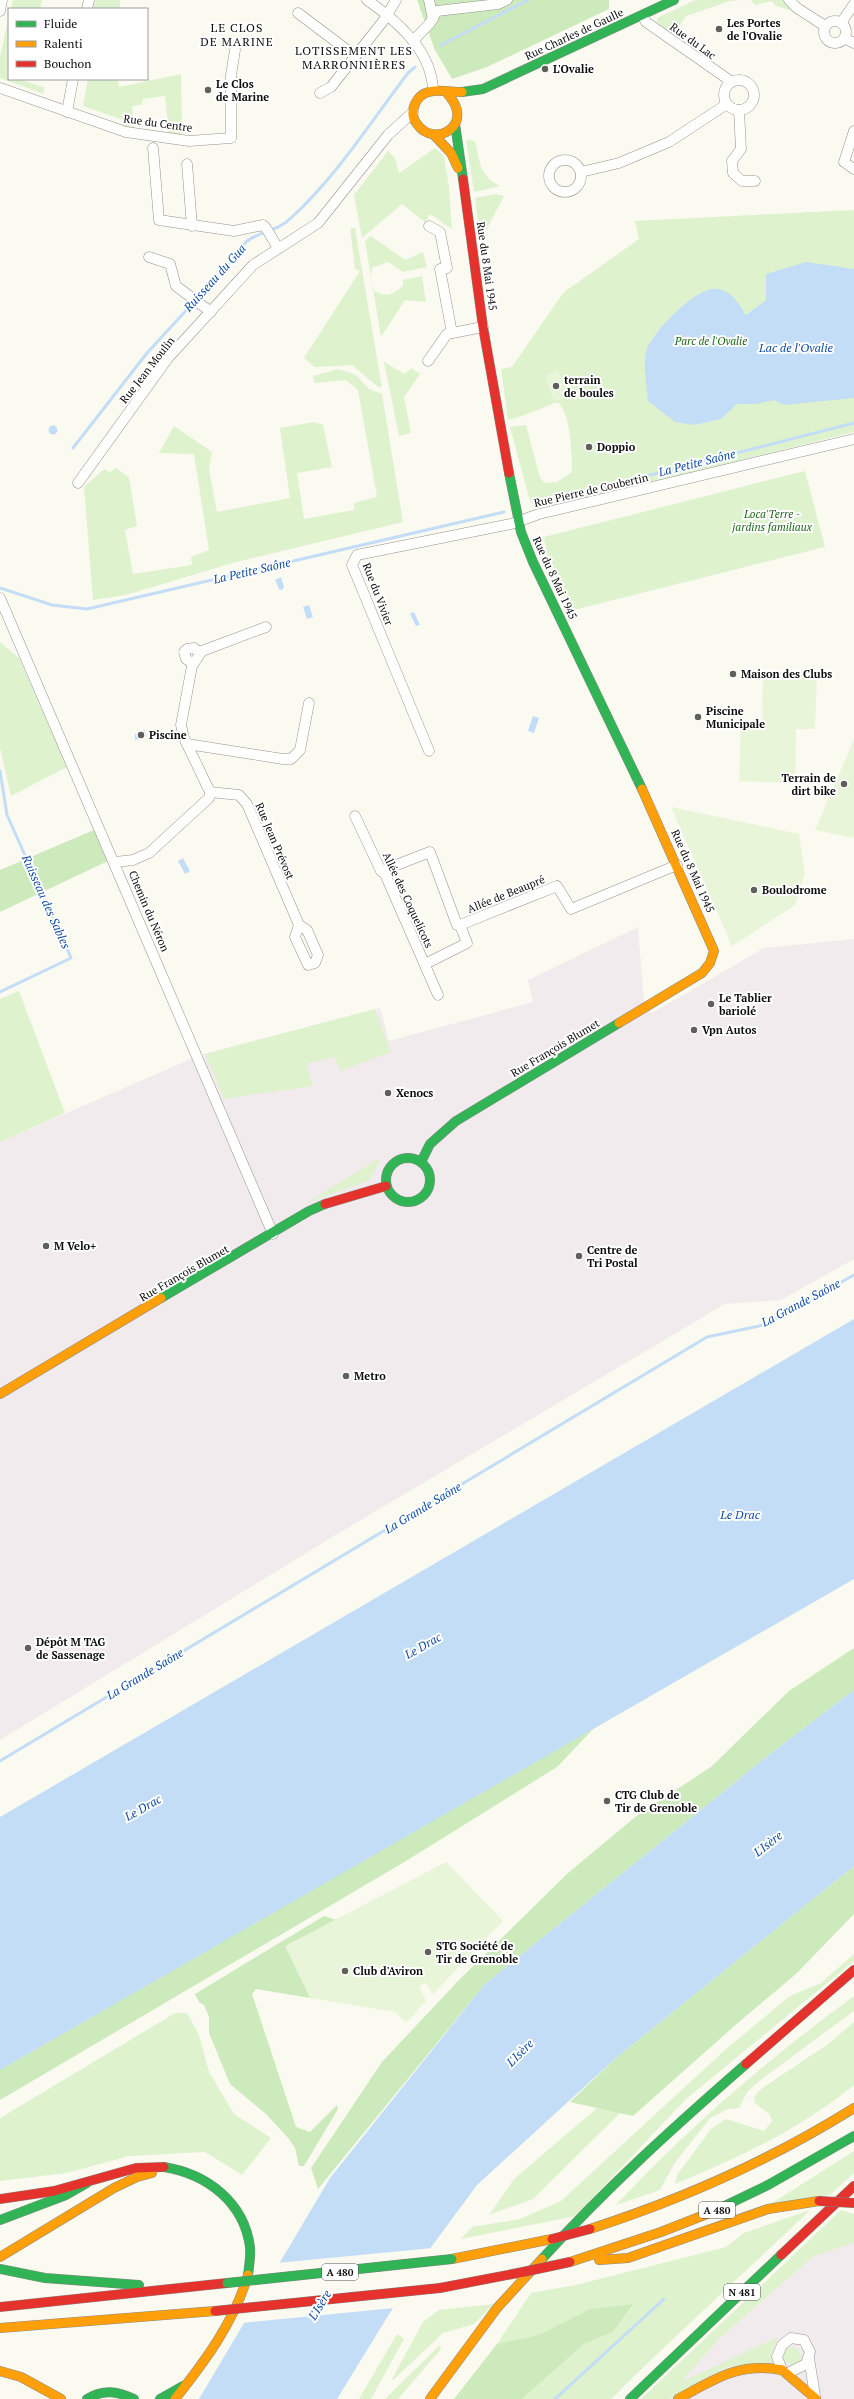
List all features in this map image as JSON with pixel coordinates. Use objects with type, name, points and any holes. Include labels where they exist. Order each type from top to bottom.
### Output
[{"type":"main road","name":"Rue Charles de Gaulle","points":[[446,92],[463,92],[483,89],[643,16],[674,0]]},
{"type":"main road","name":"Rue Charles de Gaulle","points":[[457,119],[468,103],[483,89]]},
{"type":"main road","points":[[433,90],[446,92],[456,101],[457,119],[446,132],[434,135],[427,134],[419,128],[413,112],[416,100],[427,91],[433,90]]},
{"type":"main road","name":"Rue du 8 Mai 1945","points":[[457,119],[462,175],[483,327],[500,425],[522,532],[533,562],[677,865],[709,937],[714,951],[710,963]]},
{"type":"main road","name":"Rue du 8 Mai 1945","points":[[434,135],[451,153],[462,175]]},
{"type":"main road","name":"Rue François Blumet","points":[[421,1162],[423,1154],[442,1132],[456,1121],[656,1002],[702,973],[710,963]]},
{"type":"main road","points":[[408,1157],[421,1162],[429,1172],[429,1185],[422,1196],[410,1202],[403,1202],[393,1197],[386,1186],[386,1172],[396,1161],[408,1157]]},
{"type":"main road","name":"Rue François Blumet","points":[[0,1394],[273,1234],[309,1211],[330,1202],[386,1186]]},
{"type":"main road","points":[[430,2399],[498,2308],[590,2206],[681,2120],[854,1970]]},
{"type":"main road","points":[[773,2041],[848,1988]]},
{"type":"main road","name":"A 480","points":[[0,2307],[452,2259],[552,2239],[648,2211],[701,2190],[778,2153],[854,2108]]},
{"type":"main road","name":"A 480","points":[[0,2328],[215,2311],[440,2288],[570,2262],[681,2225],[714,2212],[795,2171],[854,2136]]},
{"type":"main road","points":[[0,2200],[87,2183],[138,2167],[156,2166],[201,2178],[221,2190],[236,2206],[247,2228],[251,2251],[247,2283],[242,2298],[221,2334],[190,2381],[175,2399]]},
{"type":"main road","points":[[0,2256],[114,2188],[137,2177],[171,2170]]},
{"type":"main road","points":[[0,2220],[66,2195],[87,2183]]},
{"type":"main road","name":"N 481","points":[[630,2399],[854,2186]]},
{"type":"main road","points":[[570,2262],[628,2258],[768,2209],[819,2202],[854,2203]]},
{"type":"main road","points":[[0,2269],[63,2280],[170,2288]]},
{"type":"main road","points":[[678,2399],[742,2367],[760,2365],[785,2372],[816,2399]]},
{"type":"main road","points":[[0,2371],[21,2377],[61,2399]]},
{"type":"main road","points":[[160,2399],[190,2381]]},
{"type":"main road","points":[[87,2399],[99,2392],[112,2391],[124,2393],[134,2399]]},
{"type":"street","points":[[0,11],[2,0]]},
{"type":"street","points":[[367,0],[402,26],[413,41],[431,74],[433,90]]},
{"type":"street","points":[[320,93],[331,87],[356,56],[396,0]]},
{"type":"street","points":[[429,0],[433,19]]},
{"type":"street","points":[[413,41],[433,19],[437,11],[498,4],[507,0]]},
{"type":"street","points":[[789,0],[797,8],[825,26]]},
{"type":"street","points":[[841,23],[854,4]]},
{"type":"street","points":[[298,13],[356,56]]},
{"type":"street","name":"Rue du Lac","points":[[643,16],[646,22],[732,82]]},
{"type":"street","points":[[836,21],[841,23],[845,27],[844,38],[837,43],[828,42],[824,37],[825,26],[836,21]]},
{"type":"street","points":[[844,38],[854,43]]},
{"type":"street","name":"Rue du Centre","points":[[0,88],[126,132],[189,141],[231,138],[231,75],[235,50]]},
{"type":"street","points":[[67,112],[74,80]]},
{"type":"street","points":[[745,81],[754,91],[754,100],[748,108],[739,110],[727,104],[725,96],[726,88],[732,82],[745,81]]},
{"type":"street","points":[[581,172],[619,163],[669,142],[727,104]]},
{"type":"street","points":[[739,110],[741,149],[732,161],[733,173],[742,181],[755,181]]},
{"type":"street","name":"Rue Jean Moulin","points":[[78,483],[168,358],[253,265],[318,224],[388,135],[413,112]]},
{"type":"street","points":[[854,131],[844,162],[854,169]]},
{"type":"street","points":[[154,148],[159,220],[234,231],[262,225],[269,232],[278,248]]},
{"type":"street","points":[[187,164],[192,226]]},
{"type":"street","points":[[430,226],[440,232],[447,268],[440,270],[452,333]]},
{"type":"street","points":[[149,257],[170,264],[176,286],[210,312]]},
{"type":"street","points":[[428,361],[447,334],[483,327]]},
{"type":"street","name":"Rue Pierre de Coubertin","points":[[520,520],[854,439]]},
{"type":"street","name":"Rue du Vivier","points":[[429,751],[352,565],[357,555],[511,524],[520,520]]},
{"type":"street","name":"Chemin du Néron","points":[[0,598],[273,1234]]},
{"type":"street","points":[[114,862],[133,860],[149,853],[209,798],[210,792],[187,744],[181,725],[193,663],[200,653],[266,627]]},
{"type":"street","points":[[187,744],[291,759],[300,750],[309,703]]},
{"type":"street","name":"Rue Jean Prévost","points":[[210,792],[239,795],[247,804],[298,925]]},
{"type":"street","name":"Allée des Coquelicots","points":[[355,816],[381,871],[385,874],[438,995]]},
{"type":"street","points":[[381,871],[430,852],[457,925],[460,925]]},
{"type":"street","name":"Allée de Beaupré","points":[[425,964],[467,943],[460,925],[557,886],[571,909],[677,865]]},
{"type":"street","points":[[809,2358],[802,2368],[785,2372],[778,2364],[779,2351],[790,2338],[804,2340],[809,2347],[809,2358],[816,2399]]},
{"type":"shaded area","points":[[638,927],[644,1003],[652,1013],[764,948],[854,939],[854,1259],[781,1300],[725,1304],[339,1533],[0,1740],[0,1142],[200,1055],[380,1008],[389,1041],[533,1002],[528,980]]},
{"type":"shaded area","points":[[854,2243],[854,2399],[666,2399],[720,2338],[814,2256]]},
{"type":"green space","points":[[13,0],[42,0],[40,8],[11,8]]},
{"type":"green space","points":[[95,0],[120,0],[120,8],[93,8]]},
{"type":"green space","points":[[417,0],[609,0],[609,9],[487,67],[452,79],[435,50]]},
{"type":"green space","points":[[695,0],[743,0],[730,1],[686,16],[673,35],[657,22],[657,18]]},
{"type":"green space","points":[[751,0],[783,0],[792,11],[776,6],[772,1],[755,5]]},
{"type":"green space","points":[[8,21],[8,80],[24,80],[44,87],[44,94],[0,78],[0,57]]},
{"type":"green space","points":[[181,74],[182,136],[169,134],[165,96],[143,99],[141,105],[132,106],[134,130],[124,127],[123,120],[83,106],[88,80],[118,80],[119,87]]},
{"type":"green space","points":[[466,140],[475,141],[484,173],[488,178],[500,186],[474,192]]},
{"type":"green space","points":[[435,148],[444,156],[449,187],[452,229],[430,214],[425,222],[402,204],[362,238],[354,195],[388,151],[395,158],[399,173]]},
{"type":"green space","points":[[496,194],[504,196],[480,242],[475,198]]},
{"type":"green space","name":"Parc de l'Ovalie","points":[[854,210],[854,432],[570,503],[540,508],[530,501],[510,427],[526,425],[540,478],[545,483],[557,482],[572,472],[571,445],[568,425],[566,416],[558,402],[508,420],[501,369],[512,367],[563,293],[639,239],[635,221]]},
{"type":"green space","points":[[350,228],[355,228],[382,388],[377,386],[352,365],[315,367],[304,358],[360,271],[355,269]]},
{"type":"green space","points":[[371,236],[405,260],[423,252],[427,267],[403,272],[388,262],[372,268],[371,277],[365,241]]},
{"type":"green space","points":[[422,276],[426,302],[405,300],[381,337],[372,281],[374,291],[386,295],[393,293],[403,286],[403,280]]},
{"type":"green space","points":[[384,362],[405,374],[411,368],[420,374],[404,397],[411,433],[399,436]]},
{"type":"green space","points":[[338,369],[356,375],[369,389],[382,394],[403,522],[236,562],[126,595],[93,600],[84,487],[104,469],[110,472],[116,468],[129,477],[137,526],[125,530],[133,574],[192,565],[191,557],[209,550],[194,454],[159,453],[174,426],[212,452],[209,470],[217,512],[290,498],[280,428],[314,422],[323,425],[332,467],[297,473],[304,519],[354,510],[354,503],[377,497],[358,390],[346,380],[315,383],[313,376]]},
{"type":"green space","name":"terrain de boules","points":[[558,370],[567,397],[554,401],[545,375]]},
{"type":"green space","name":"Loca'Terre - jardins familiaux","points":[[805,471],[825,547],[570,611],[548,558],[544,537]]},
{"type":"green space","points":[[0,642],[19,658],[67,767],[11,796],[0,748]]},
{"type":"green space","points":[[763,672],[817,673],[815,729],[796,729],[795,783],[739,781],[741,727],[762,727]]},
{"type":"green space","name":"Terrain de dirt bike","points":[[854,739],[854,838],[815,830]]},
{"type":"green space","name":"Boulodrome","points":[[671,807],[799,834],[805,874],[795,905],[732,946]]},
{"type":"green space","points":[[94,830],[108,861],[0,912],[0,870]]},
{"type":"green space","points":[[19,991],[65,1113],[0,1142],[0,999]]},
{"type":"green space","points":[[375,1009],[391,1052],[340,1071],[335,1057],[306,1064],[313,1086],[224,1099],[205,1054]]},
{"type":"green space","points":[[378,1159],[380,1161],[368,1181],[306,1203]]},
{"type":"green space","points":[[854,1648],[854,1690],[774,1751],[485,1984],[318,2189],[311,2168],[382,2062],[459,1980],[568,1873],[639,1814],[711,1767],[789,1691]]},
{"type":"green space","points":[[596,1726],[557,1767],[406,1861],[0,2100],[0,2070]]},
{"type":"green space","points":[[446,1862],[503,1921],[433,1994],[426,1983],[419,1986],[426,2001],[406,2023],[395,2012],[310,1998],[285,1946]]},
{"type":"green space","points":[[854,1866],[854,1914],[796,1974],[740,2021],[633,2116],[570,2102],[617,2057]]},
{"type":"green space","points":[[324,1916],[337,1920],[310,1998],[256,1989],[252,1994],[296,2127],[310,2132],[337,2105],[338,2109],[304,2166],[299,2166],[295,2148],[289,2139],[266,2114],[230,2084],[209,2033],[209,2017],[204,2005],[199,2002],[195,1994]]},
{"type":"green space","points":[[854,1954],[854,1961],[686,2099],[576,2216],[461,2239],[472,2227],[520,2219],[561,2201],[725,2050],[790,1996],[821,1983]]},
{"type":"green space","points":[[854,1996],[854,2011],[763,2078],[747,2092],[739,2108],[728,2109],[710,2118],[674,2164],[660,2190],[616,2205],[643,2176],[730,2095],[791,2044]]},
{"type":"green space","points":[[175,2013],[187,2013],[199,2035],[209,2072],[234,2114],[271,2138],[242,2175],[205,2152],[129,2156],[66,2173],[0,2181],[0,2118]]},
{"type":"green space","points":[[854,2022],[854,2085],[812,2116],[790,2129],[746,2153],[675,2184],[677,2175],[711,2129],[726,2119],[764,2131],[772,2121],[769,2114],[755,2103],[754,2097],[761,2089],[828,2044]]},
{"type":"green space","points":[[597,2108],[620,2113],[533,2199],[489,2215],[514,2179]]},
{"type":"green space","points":[[854,2151],[854,2173],[830,2195],[769,2205]]},
{"type":"green space","points":[[810,2210],[611,2399],[522,2399],[584,2344],[613,2332],[634,2305],[590,2309],[538,2335],[497,2344],[531,2293],[576,2285],[726,2247],[744,2233]]},
{"type":"green space","points":[[841,2210],[854,2214],[854,2243],[814,2256],[720,2338],[681,2382],[778,2337],[772,2352],[772,2363],[727,2367],[668,2399],[641,2399]]},
{"type":"green space","points":[[494,2304],[474,2324],[443,2333],[393,2380],[392,2379],[423,2322],[439,2310]]},
{"type":"green space","points":[[634,2304],[613,2332],[584,2344],[522,2399],[454,2399],[497,2344],[538,2335],[590,2309]]},
{"type":"green space","points":[[397,2334],[404,2339],[371,2399],[359,2399]]},
{"type":"green space","points":[[440,2345],[441,2349],[398,2399],[385,2399]]},
{"type":"green space","points":[[792,2347],[798,2350],[801,2356],[798,2362],[792,2365],[786,2362],[783,2356],[786,2350]]},
{"type":"water","name":"Lac de l'Ovalie","points":[[806,262],[854,269],[854,398],[784,405],[774,400],[756,404],[737,404],[721,419],[694,425],[675,422],[648,401],[645,368],[647,349],[658,331],[688,301],[709,290],[723,290],[738,302],[746,315],[766,300],[766,274]]},
{"type":"water","points":[[51,426],[55,426],[57,430],[55,434],[51,434],[49,432],[49,428]]},
{"type":"water","points":[[281,577],[284,587],[282,590],[279,589],[275,580]]},
{"type":"water","points":[[309,605],[313,617],[307,619],[303,607]]},
{"type":"water","points":[[414,612],[420,625],[416,626],[410,614]]},
{"type":"water","points":[[533,716],[539,718],[534,733],[528,731]]},
{"type":"water","name":"Piscine","points":[[144,730],[147,736],[135,740],[135,734]]},
{"type":"water","points":[[183,858],[190,871],[185,874],[178,861]]},
{"type":"water","name":"Le Drac","points":[[854,1319],[854,1579],[0,2070],[0,1817]]},
{"type":"water","name":"L'Isère","points":[[854,1690],[854,1866],[617,2057],[477,2185],[426,2254],[337,2399],[199,2399],[330,2178],[485,1984],[774,1751]]},
{"type":"pier","points":[[433,2248],[394,2308],[242,2323],[277,2263]]},
{"type":"waterway","name":"Ruisseau du Gua","points":[[441,45],[528,0]]},
{"type":"waterway","name":"Ruisseau du Gua","points":[[73,448],[147,353],[237,255],[246,242],[251,238],[286,223],[323,185],[408,73],[415,67]]},
{"type":"waterway","name":"La Petite Saône","points":[[540,503],[854,423]]},
{"type":"waterway","name":"La Petite Saône","points":[[0,588],[52,605],[87,609],[504,512]]},
{"type":"waterway","name":"Ruisseau des Sables","points":[[0,771],[7,815],[71,958],[0,992]]},
{"type":"waterway","name":"La Grande Saône","points":[[0,1761],[707,1337],[764,1325],[854,1275]]},
{"type":"waterway","points":[[555,2399],[664,2299]]},
{"type":"traffic: fast","points":[[462,92],[483,89],[674,0]]},
{"type":"traffic: fast","points":[[455,124],[463,179]]},
{"type":"traffic: fast","points":[[509,473],[521,532],[533,562],[642,789]]},
{"type":"traffic: fast","points":[[421,1162],[430,1144],[456,1121],[619,1023]]},
{"type":"traffic: fast","points":[[404,1158],[412,1158],[417,1159],[424,1164],[429,1171],[430,1180],[429,1189],[424,1196],[417,1201],[404,1202],[396,1199],[389,1192],[386,1184],[386,1176],[389,1168],[396,1161],[404,1158]]},
{"type":"traffic: fast","points":[[161,1298],[309,1211],[325,1204]]},
{"type":"traffic: fast","points":[[542,2259],[590,2208],[641,2158],[746,2064]]},
{"type":"traffic: fast","points":[[712,2212],[768,2185],[854,2136]]},
{"type":"traffic: fast","points":[[164,2167],[195,2176],[221,2193],[231,2204],[240,2216],[250,2247],[248,2275]]},
{"type":"traffic: fast","points":[[0,2220],[66,2195],[87,2183]]},
{"type":"traffic: fast","points":[[630,2399],[781,2255]]},
{"type":"traffic: fast","points":[[227,2283],[452,2259]]},
{"type":"traffic: fast","points":[[0,2269],[45,2278],[139,2285]]},
{"type":"traffic: fast","points":[[160,2399],[183,2386]]},
{"type":"traffic: fast","points":[[87,2399],[104,2392],[122,2394],[134,2399]]},
{"type":"traffic: slow","points":[[446,92],[455,104],[457,114],[455,123],[450,130],[442,134],[433,134],[424,131],[415,122],[413,117],[414,107],[419,98],[423,94],[435,91],[462,92]]},
{"type":"traffic: slow","points":[[434,135],[451,153],[458,168]]},
{"type":"traffic: slow","points":[[619,1023],[702,973],[710,963],[714,951],[642,789]]},
{"type":"traffic: slow","points":[[0,1394],[161,1298]]},
{"type":"traffic: slow","points":[[590,2229],[659,2205],[726,2177],[791,2145],[854,2108]]},
{"type":"traffic: slow","points":[[0,2257],[114,2188],[137,2177],[152,2173]]},
{"type":"traffic: slow","points":[[599,2260],[628,2258],[768,2209],[819,2201]]},
{"type":"traffic: slow","points":[[570,2262],[661,2232],[712,2212]]},
{"type":"traffic: slow","points":[[452,2259],[552,2239]]},
{"type":"traffic: slow","points":[[430,2399],[497,2308],[542,2259]]},
{"type":"traffic: slow","points":[[175,2399],[198,2370],[227,2325],[248,2275]]},
{"type":"traffic: slow","points":[[0,2328],[215,2311]]},
{"type":"traffic: slow","points":[[678,2399],[716,2379],[740,2370],[753,2368],[782,2370]]},
{"type":"traffic: slow","points":[[782,2370],[816,2399]]},
{"type":"traffic: slow","points":[[0,2371],[21,2377],[61,2399]]},
{"type":"traffic: jam","points":[[463,179],[483,327],[509,473]]},
{"type":"traffic: jam","points":[[325,1204],[386,1186]]},
{"type":"traffic: jam","points":[[746,2064],[854,1970]]},
{"type":"traffic: jam","points":[[0,2199],[54,2191],[136,2168],[164,2167]]},
{"type":"traffic: jam","points":[[781,2255],[854,2186]]},
{"type":"traffic: jam","points":[[819,2201],[854,2203]]},
{"type":"traffic: jam","points":[[552,2239],[590,2229]]},
{"type":"traffic: jam","points":[[523,2272],[570,2262]]},
{"type":"traffic: jam","points":[[440,2288],[523,2272]]},
{"type":"traffic: jam","points":[[0,2307],[227,2283]]},
{"type":"traffic: jam","points":[[215,2311],[440,2288]]},
{"type":"place","name":"Les Portes de l'Ovalie","points":[[719,29]]},
{"type":"place","name":"L'Ovalie","points":[[545,69]]},
{"type":"place","name":"Le Clos de Marine","points":[[208,90]]},
{"type":"place","name":"terrain de boules","points":[[556,386]]},
{"type":"place","name":"Doppio","points":[[589,447]]},
{"type":"place","name":"Maison des Clubs","points":[[733,674]]},
{"type":"place","name":"Piscine Municipale","points":[[698,717]]},
{"type":"place","name":"Piscine","points":[[141,735]]},
{"type":"place","name":"Terrain de dirt bike","points":[[844,784]]},
{"type":"place","name":"Boulodrome","points":[[754,890]]},
{"type":"place","name":"Le Tablier bariolé","points":[[711,1004]]},
{"type":"place","name":"Vpn Autos","points":[[694,1030]]},
{"type":"place","name":"Xenocs","points":[[388,1093]]},
{"type":"place","name":"M Velo+","points":[[46,1246]]},
{"type":"place","name":"Centre de Tri Postal","points":[[579,1256]]},
{"type":"place","name":"Metro","points":[[346,1376]]},
{"type":"place","name":"Dépôt M TAG de Sassenage","points":[[28,1648]]},
{"type":"place","name":"CTG Club de Tir de Grenoble","points":[[607,1801]]},
{"type":"place","name":"STG Société de Tir de Grenoble","points":[[428,1952]]},
{"type":"place","name":"Club d'Aviron","points":[[345,1971]]},
{"type":"district","name":"LE CLOS DE MARINE","points":[[237,35]]},
{"type":"district","name":"LOTISSEMENT LES MARRONNIÈRES","points":[[354,58]]}]
